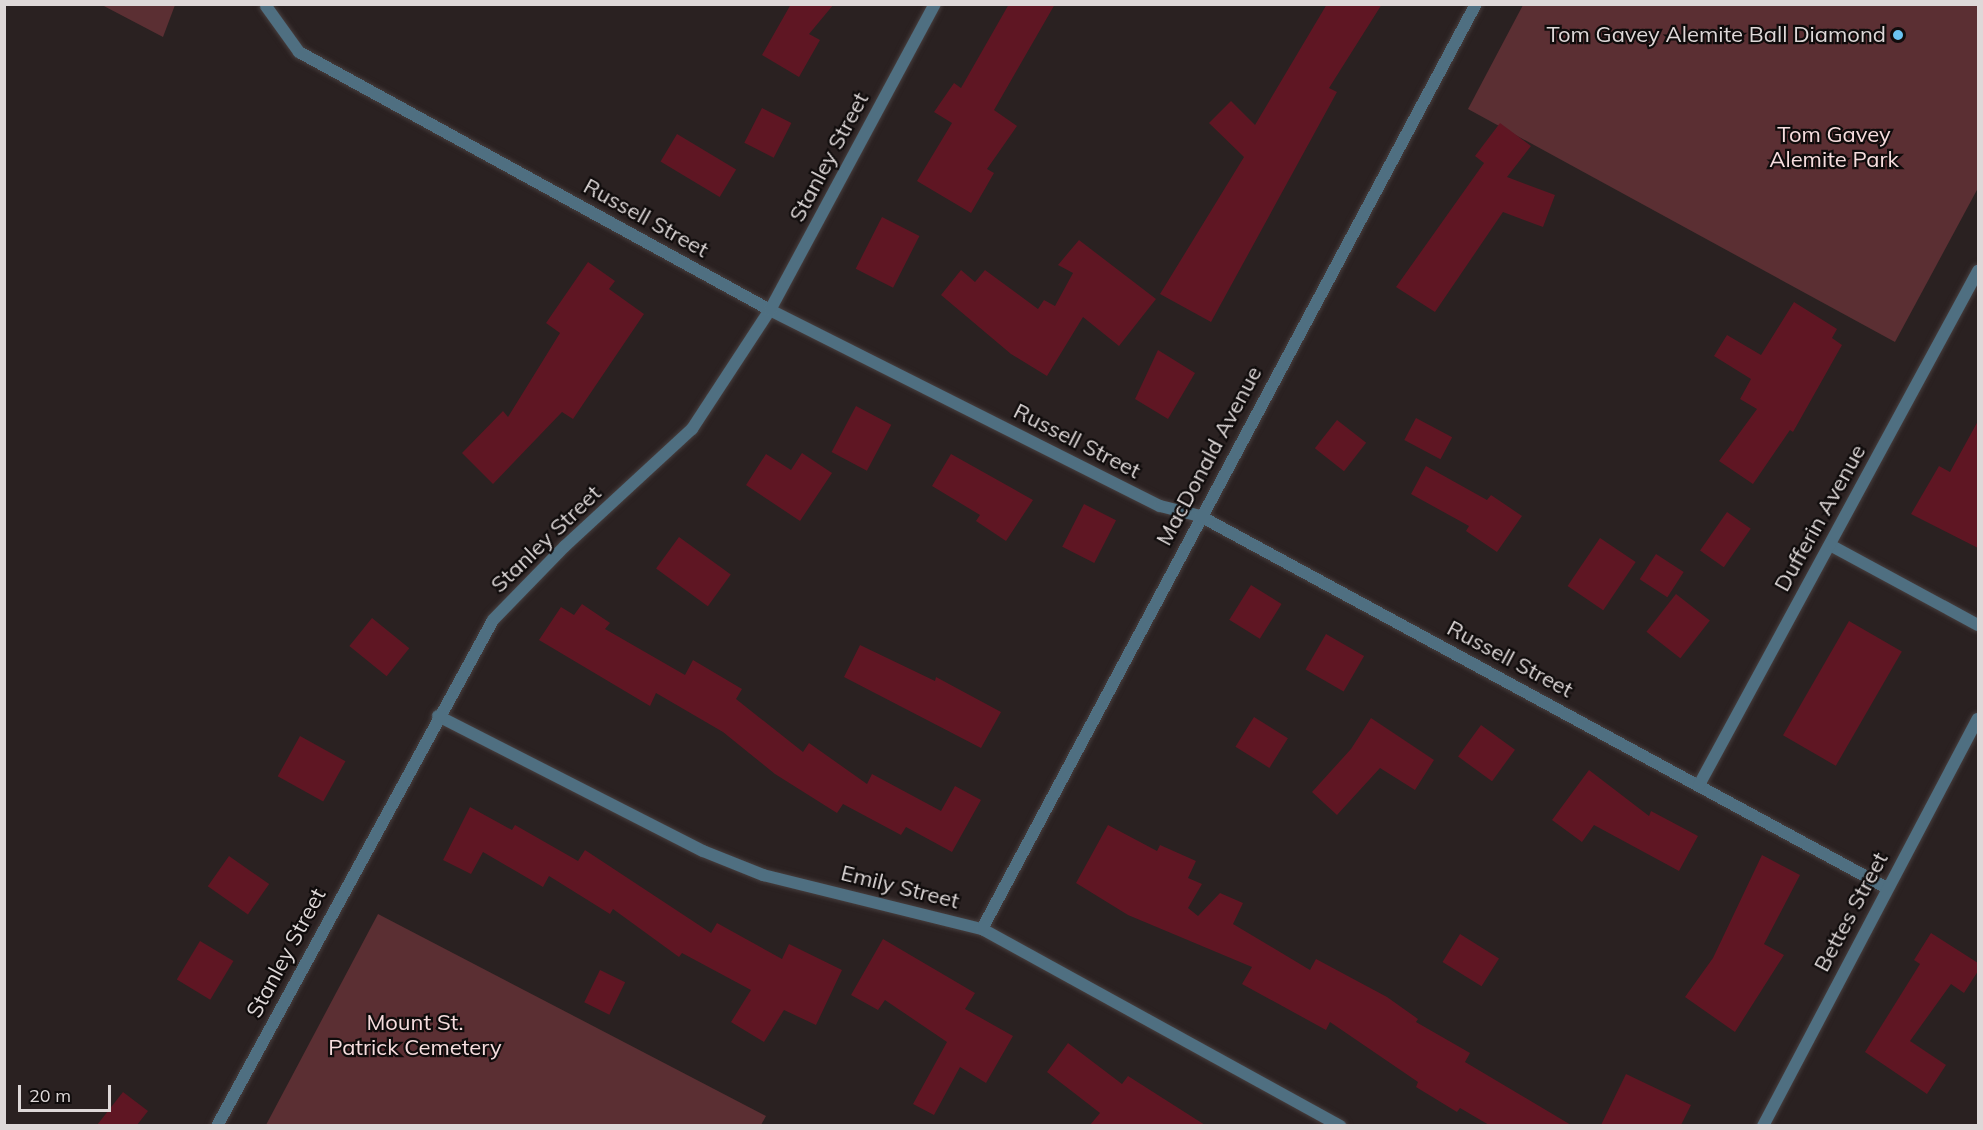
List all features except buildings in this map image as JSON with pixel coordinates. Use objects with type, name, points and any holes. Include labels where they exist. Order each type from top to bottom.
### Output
[{"type":"street","name":"Stanley Street","points":[[217,1125],[438,716],[493,620],[692,429],[770,310],[935,4]]},
{"type":"street","name":"MacDonald Avenue","points":[[982,929],[1200,516],[1476,4]]},
{"type":"street","name":"Russell Street","points":[[266,6],[299,52],[770,310],[1160,506],[1200,516],[1887,888]]},
{"type":"street","name":"Dufferin Avenue","points":[[1699,785],[1978,271]]},
{"type":"street","points":[[1830,545],[1978,625]]},
{"type":"street","name":"Emily Street","points":[[438,716],[704,851],[763,875],[982,929],[1341,1125]]},
{"type":"street","name":"Bettes Street","points":[[1763,1125],[1978,719]]},
{"type":"green space","points":[[102,5],[175,5],[163,37]]},
{"type":"green space","name":"Tom Gavey Alemite Park","points":[[1523,5],[1978,5],[1978,188],[1895,342],[1468,109]]},
{"type":"green space","name":"Mount St. Patrick Cemetery","points":[[378,914],[766,1116],[761,1125],[266,1125]]},
{"type":"place","name":"Tom Gavey Alemite Ball Diamond","points":[[1898,35]]}]
